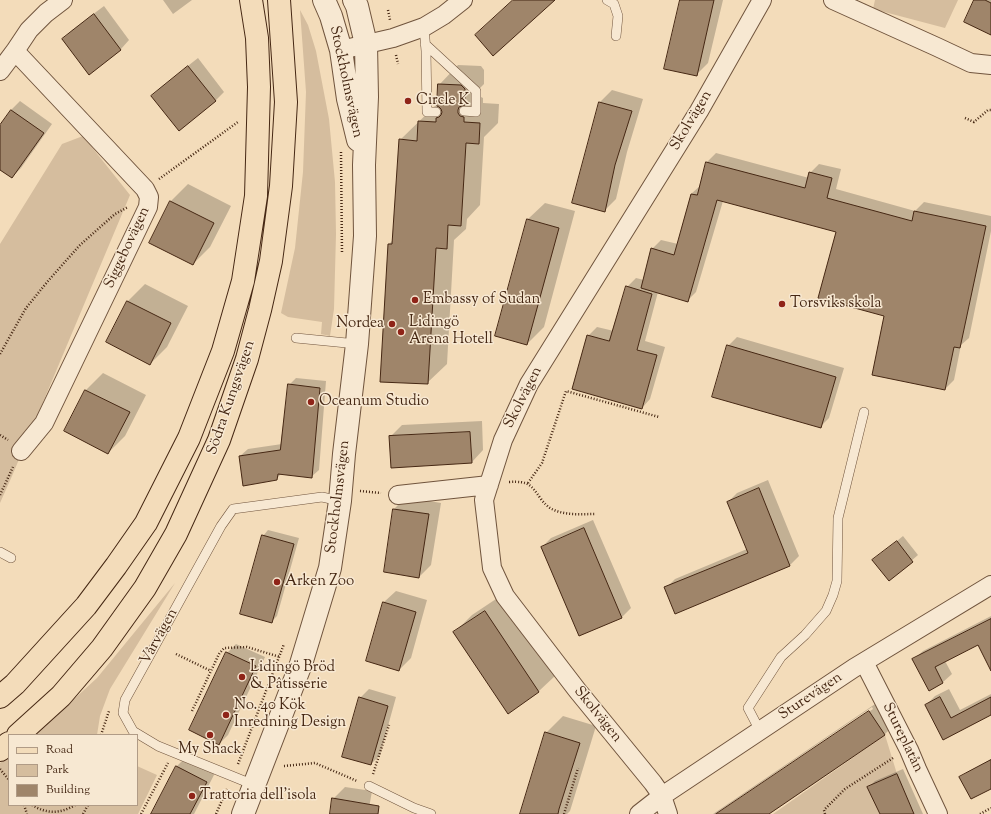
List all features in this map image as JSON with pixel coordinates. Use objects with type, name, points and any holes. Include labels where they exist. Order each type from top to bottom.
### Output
[{"type":"main road","name":"Södra Kungsvägen","points":[[0,697],[15,684],[86,606],[146,523],[189,438],[223,350],[243,281],[256,196],[260,87],[257,38],[252,0]]},
{"type":"main road","name":"Södra Kungsvägen","points":[[19,734],[61,696],[102,648],[145,588],[176,534],[219,440],[247,359],[271,261],[280,194],[286,102],[279,0]]},
{"type":"main road","points":[[0,750],[8,744]]},
{"type":"street","points":[[0,71],[29,30],[62,0]]},
{"type":"street","name":"Stockholmsvägen","points":[[324,0],[331,16],[341,50],[348,99],[364,165]]},
{"type":"street","name":"Stockholmsvägen","points":[[243,814],[301,664],[330,568],[331,499],[344,458],[357,344],[365,236],[364,165],[367,97],[366,44],[357,6],[354,0]]},
{"type":"street","points":[[341,50],[393,38],[424,36],[444,15],[463,0]]},
{"type":"street","name":"Skolvägen","points":[[662,796],[577,690],[505,596],[492,568],[484,500],[497,483],[503,440],[528,384],[699,111],[762,0]]},
{"type":"street","points":[[833,0],[971,63],[991,65]]},
{"type":"street","name":"Siggebovägen","points":[[15,51],[145,189],[150,197],[148,207],[44,423],[21,451]]},
{"type":"street","points":[[398,495],[497,483]]},
{"type":"street","name":"Sturevägen","points":[[639,814],[662,796],[854,668],[990,588]]},
{"type":"street","name":"Stureplatån","points":[[864,662],[909,750],[938,814]]},
{"type":"street","points":[[662,796],[668,814]]},
{"type":"lane","points":[[607,0],[614,4],[618,16],[616,36]]},
{"type":"lane","points":[[424,36],[476,91],[476,112],[464,111]]},
{"type":"lane","points":[[424,36],[427,73],[427,112],[436,112]]},
{"type":"lane","points":[[296,338],[357,344]]},
{"type":"lane","points":[[760,731],[748,708],[781,658],[805,635],[826,611],[838,581],[838,518],[864,412]]},
{"type":"lane","name":"Vårvägen","points":[[254,785],[158,746],[133,731],[123,713],[125,700],[221,526],[232,509],[331,499]]},
{"type":"lane","points":[[0,552],[11,558]]},
{"type":"lane","points":[[369,786],[414,808],[431,814]]},
{"type":"path","points":[[965,118],[974,122],[988,110],[991,110]]},
{"type":"path","points":[[0,354],[26,308],[79,246],[115,214],[133,205],[145,189],[242,119]]},
{"type":"path","points":[[341,149],[342,258]]},
{"type":"path","points":[[528,484],[542,463],[566,392],[659,417]]},
{"type":"path","points":[[0,495],[21,451]]},
{"type":"path","points":[[497,483],[518,482],[530,484],[544,503],[550,508],[562,513],[596,514]]},
{"type":"path","points":[[359,491],[398,495]]},
{"type":"path","points":[[216,814],[233,776],[280,657],[284,643]]},
{"type":"path","points":[[192,711],[219,654],[224,648],[247,647],[280,657]]},
{"type":"path","points":[[176,654],[211,671]]},
{"type":"path","points":[[284,766],[315,763],[369,786],[389,725]]},
{"type":"path","points":[[141,814],[173,752]]},
{"type":"path","points":[[825,814],[824,810],[845,789],[894,758]]},
{"type":"path","points":[[0,768],[8,779]]},
{"type":"path","points":[[564,814],[578,768]]},
{"type":"path","points":[[34,806],[51,813],[60,813],[74,806]]},
{"type":"path","points":[[980,814],[991,808]]},
{"type":"green space","points":[[875,0],[958,0],[945,28],[873,9]]},
{"type":"green space","points":[[300,10],[308,25],[316,51],[329,119],[335,182],[336,234],[334,309],[330,336],[321,334],[322,322],[288,317],[281,313],[295,248],[303,172],[306,92]]},
{"type":"green space","points":[[83,136],[130,195],[0,503],[0,244],[62,144]]},
{"type":"green space","points":[[175,583],[110,689],[100,716],[97,734],[36,734],[97,678]]},
{"type":"green space","points":[[885,735],[897,774],[868,787],[880,814],[773,814]]},
{"type":"green space","points":[[8,757],[8,806],[138,806],[138,766],[157,775],[138,814],[0,814],[0,763]]},
{"type":"building","points":[[513,0],[555,0],[493,56],[475,35]]},
{"type":"building","points":[[680,0],[714,0],[697,76],[664,69]]},
{"type":"building","points":[[974,0],[985,0],[991,3],[991,35],[964,22]]},
{"type":"building","points":[[94,14],[121,50],[89,75],[62,39]]},
{"type":"building","points":[[188,66],[216,101],[179,131],[151,96]]},
{"type":"building","points":[[438,84],[461,85],[465,89],[465,105],[459,107],[458,113],[460,116],[464,117],[464,122],[480,123],[479,144],[466,143],[461,226],[448,225],[447,249],[436,248],[428,384],[380,382],[388,244],[392,244],[399,139],[417,141],[418,121],[436,122],[436,118],[441,115],[441,109],[437,106]]},
{"type":"building","points":[[599,102],[632,111],[615,165],[605,212],[572,203]]},
{"type":"building","points":[[11,110],[44,133],[12,178],[0,170],[0,125]]},
{"type":"building","points":[[706,162],[805,188],[809,172],[832,178],[827,198],[912,221],[914,211],[986,226],[960,348],[954,347],[945,390],[872,375],[884,316],[818,298],[836,232],[717,200],[688,302],[641,288],[651,248],[674,255],[691,194],[697,195]]},
{"type":"building","points":[[170,201],[214,223],[193,265],[149,243]]},
{"type":"building","points":[[527,219],[559,228],[527,345],[495,336]]},
{"type":"building","points":[[626,286],[652,294],[637,350],[657,355],[642,409],[572,389],[587,335],[609,341]]},
{"type":"building","points":[[127,301],[171,323],[150,365],[106,342]]},
{"type":"building","points":[[727,345],[836,377],[821,428],[712,397]]},
{"type":"building","points":[[288,384],[320,388],[312,478],[278,474],[277,480],[243,486],[239,456],[280,450]]},
{"type":"building","points":[[85,390],[130,412],[108,454],[64,431]]},
{"type":"building","points":[[470,432],[472,463],[391,468],[389,436]]},
{"type":"building","points":[[759,488],[790,566],[675,614],[664,587],[748,553],[727,502]]},
{"type":"building","points":[[393,509],[429,514],[419,578],[384,572]]},
{"type":"building","points":[[584,528],[622,618],[579,636],[541,547]]},
{"type":"building","points":[[262,535],[294,544],[272,623],[240,614]]},
{"type":"building","points":[[897,541],[913,562],[889,581],[872,560]]},
{"type":"building","points":[[383,602],[416,612],[399,671],[366,661]]},
{"type":"building","points":[[485,611],[539,692],[508,714],[453,632]]},
{"type":"building","points":[[991,619],[991,671],[978,645],[935,667],[943,683],[929,691],[912,659]]},
{"type":"building","points":[[226,652],[256,666],[219,745],[189,730]]},
{"type":"building","points":[[359,697],[388,706],[371,765],[342,757]]},
{"type":"building","points":[[940,697],[951,718],[991,697],[991,715],[943,740],[925,705]]},
{"type":"building","points":[[869,711],[885,735],[769,814],[716,814]]},
{"type":"building","points":[[545,732],[580,743],[558,814],[520,814]]},
{"type":"building","points":[[991,760],[991,789],[971,799],[959,777]]},
{"type":"building","points":[[176,766],[207,782],[190,814],[151,814]]},
{"type":"building","points":[[897,774],[914,814],[880,814],[867,787]]},
{"type":"building","points":[[332,798],[379,806],[378,814],[330,814]]},
{"type":"place","name":"Circle K","points":[[408,101]]},
{"type":"place","name":"Embassy of Sudan","points":[[415,300]]},
{"type":"place","name":"Torsviks skola","points":[[782,304]]},
{"type":"place","name":"Nordea","points":[[392,324]]},
{"type":"place","name":"Lidingö Arena Hotell","points":[[401,332]]},
{"type":"place","name":"Oceanum Studio","points":[[311,402]]},
{"type":"place","name":"Arken Zoo","points":[[277,582]]},
{"type":"place","name":"Lidingö Bröd & Pâtisserie","points":[[242,677]]},
{"type":"place","name":"No. 40 Kök Inredning Design","points":[[226,715]]},
{"type":"place","name":"My Shack","points":[[210,735]]},
{"type":"place","name":"Trattoria dell'isola","points":[[192,796]]}]
